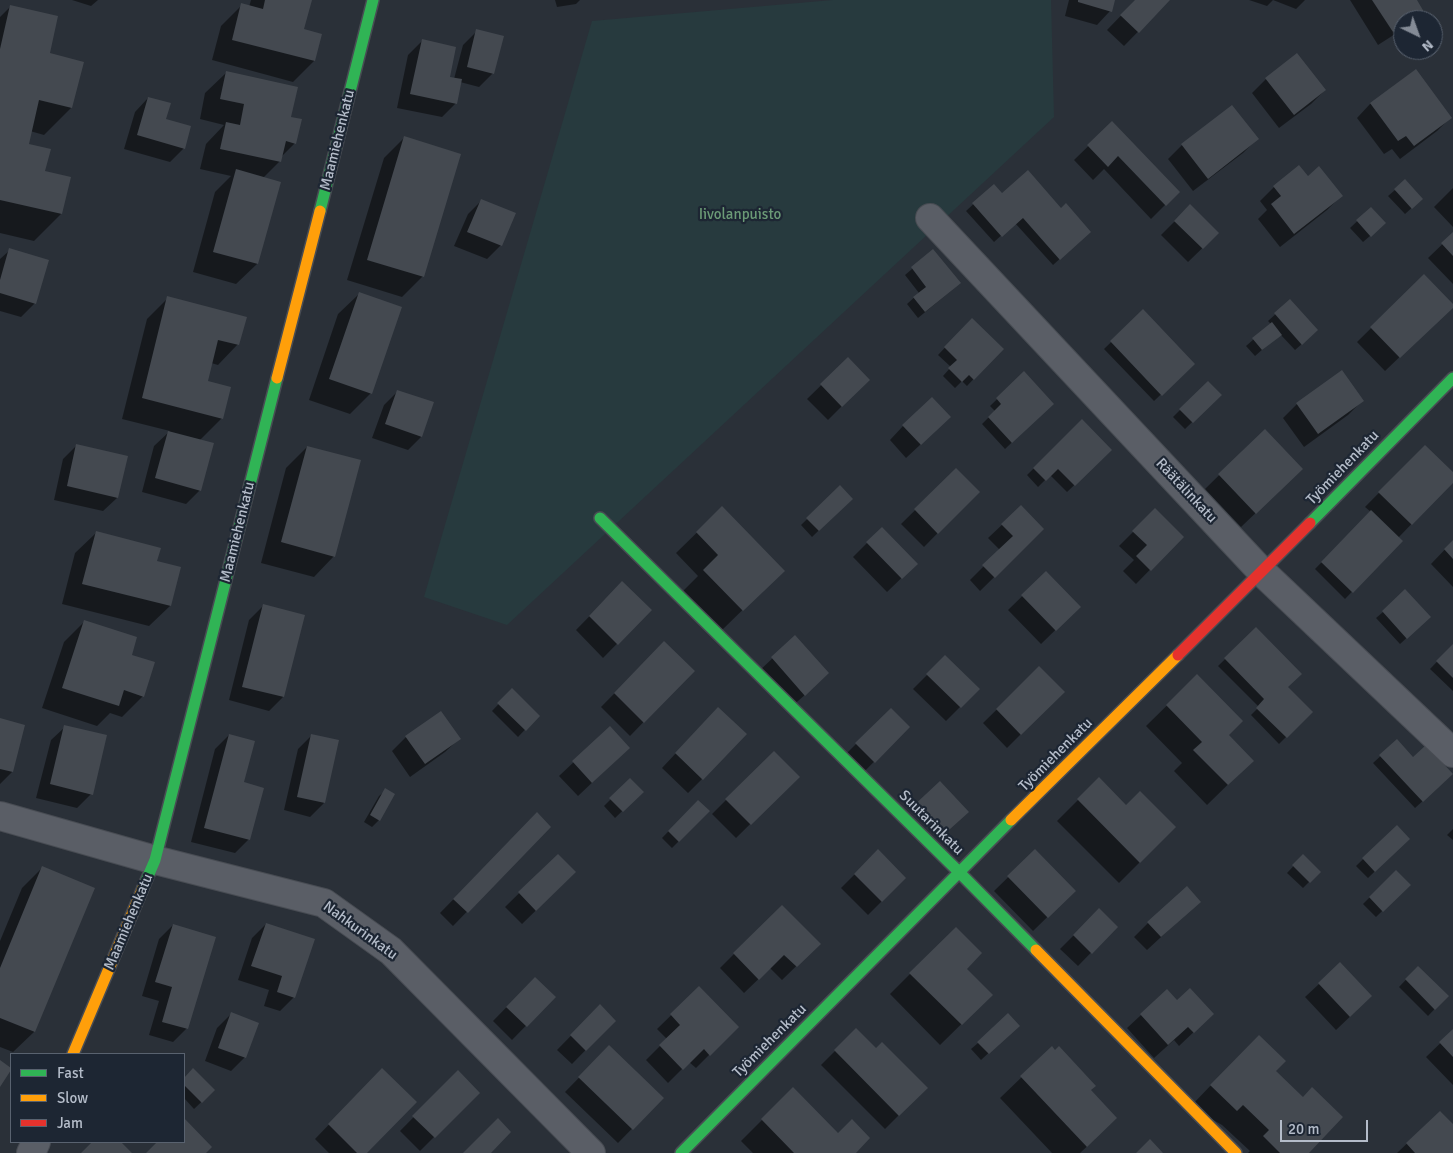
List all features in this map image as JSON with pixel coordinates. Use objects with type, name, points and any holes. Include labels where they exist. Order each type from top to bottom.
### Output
[{"type":"street","name":"Maamiehenkatu","points":[[73,1053],[155,860],[373,0]]},
{"type":"street","name":"Räätälinkatu","points":[[930,218],[1262,572],[1453,753]]},
{"type":"street","name":"Työmiehenkatu","points":[[681,1153],[959,872],[1262,572],[1453,378]]},
{"type":"street","name":"Suutarinkatu","points":[[600,518],[959,872],[1236,1153]]},
{"type":"street","name":"Nahkurinkatu","points":[[0,816],[155,860],[324,903],[391,951],[591,1153]]},
{"type":"green space","name":"Iivolanpuisto","points":[[833,0],[1051,0],[1054,117],[507,625],[424,597],[592,21]]},
{"type":"building","points":[[265,0],[312,0],[304,29],[322,34],[315,61],[232,40],[241,3],[263,9]]},
{"type":"building","points":[[1078,0],[1115,0],[1112,12],[1078,2]]},
{"type":"building","points":[[1135,0],[1170,0],[1139,33],[1120,15]]},
{"type":"building","points":[[1372,0],[1417,0],[1423,10],[1393,10],[1393,32]]},
{"type":"building","points":[[10,5],[58,16],[50,53],[84,62],[72,108],[39,100],[29,144],[51,149],[45,171],[71,177],[62,214],[0,200],[0,49]]},
{"type":"building","points":[[476,29],[504,36],[494,74],[467,67]]},
{"type":"building","points":[[422,39],[456,47],[450,77],[462,79],[457,104],[410,94]]},
{"type":"building","points":[[1297,53],[1326,90],[1294,115],[1265,78]]},
{"type":"building","points":[[1416,69],[1452,118],[1414,146],[1406,136],[1398,141],[1370,103]]},
{"type":"building","points":[[226,71],[298,87],[291,117],[302,119],[296,144],[286,141],[281,162],[220,149],[226,122],[240,125],[244,104],[220,99]]},
{"type":"building","points":[[148,97],[171,103],[166,119],[191,126],[185,149],[137,135]]},
{"type":"building","points":[[1232,105],[1259,139],[1208,179],[1181,144]]},
{"type":"building","points":[[1112,121],[1180,192],[1166,206],[1118,156],[1108,167],[1087,145]]},
{"type":"building","points":[[404,136],[461,154],[424,277],[367,260]]},
{"type":"building","points":[[1299,165],[1308,176],[1319,166],[1343,196],[1294,234],[1271,204],[1281,196],[1273,186]]},
{"type":"building","points":[[236,169],[281,182],[258,264],[213,252]]},
{"type":"building","points":[[1028,170],[1061,208],[1066,203],[1091,232],[1060,260],[1023,218],[1002,237],[972,203],[994,184],[1002,193]]},
{"type":"building","points":[[1405,179],[1423,199],[1412,209],[1394,189]]},
{"type":"building","points":[[481,199],[516,213],[502,246],[467,232]]},
{"type":"building","points":[[1190,204],[1219,233],[1203,249],[1174,221]]},
{"type":"building","points":[[1371,207],[1386,223],[1371,237],[1356,220]]},
{"type":"building","points":[[1453,232],[1453,256],[1441,243]]},
{"type":"building","points":[[9,248],[49,260],[36,304],[0,293],[0,280]]},
{"type":"building","points":[[933,249],[961,283],[925,312],[913,297],[926,287],[911,267]]},
{"type":"building","points":[[1424,274],[1453,304],[1453,308],[1400,358],[1370,327]]},
{"type":"building","points":[[359,292],[402,307],[372,394],[329,379]]},
{"type":"building","points":[[167,296],[247,317],[239,345],[218,340],[208,381],[231,387],[223,419],[142,398]]},
{"type":"building","points":[[1290,299],[1318,330],[1302,345],[1274,313]]},
{"type":"building","points":[[1143,309],[1195,364],[1162,396],[1110,341]]},
{"type":"building","points":[[972,318],[1004,349],[974,380],[969,375],[962,382],[948,368],[957,360],[944,347]]},
{"type":"building","points":[[1272,322],[1282,335],[1262,350],[1252,338]]},
{"type":"building","points":[[848,357],[870,380],[842,407],[820,384]]},
{"type":"building","points":[[1342,370],[1364,401],[1318,434],[1296,403]]},
{"type":"building","points":[[1024,371],[1054,404],[1012,443],[988,417],[1001,404],[996,398]]},
{"type":"building","points":[[1208,381],[1222,395],[1193,423],[1179,409]]},
{"type":"building","points":[[397,390],[434,402],[422,437],[385,424]]},
{"type":"building","points":[[932,397],[951,417],[921,445],[902,425]]},
{"type":"building","points":[[1082,419],[1112,450],[1075,486],[1058,469],[1046,481],[1033,468]]},
{"type":"building","points":[[1265,429],[1303,469],[1256,514],[1218,474]]},
{"type":"building","points":[[168,431],[214,443],[201,491],[155,478]]},
{"type":"building","points":[[76,444],[128,456],[118,498],[67,486]]},
{"type":"building","points":[[1425,445],[1453,472],[1453,483],[1412,525],[1378,492]]},
{"type":"building","points":[[307,446],[361,460],[335,557],[281,542]]},
{"type":"building","points":[[956,468],[980,492],[938,534],[914,509]]},
{"type":"building","points":[[840,485],[853,499],[819,531],[806,518]]},
{"type":"building","points":[[1021,505],[1044,529],[995,578],[982,565],[1013,536],[1001,524]]},
{"type":"building","points":[[722,506],[785,571],[743,611],[703,570],[718,555],[696,532]]},
{"type":"building","points":[[1155,508],[1184,537],[1151,571],[1136,556],[1147,545],[1132,531]]},
{"type":"building","points":[[1371,510],[1403,541],[1353,593],[1321,562]]},
{"type":"building","points":[[882,527],[918,564],[902,579],[866,542]]},
{"type":"building","points":[[96,531],[161,548],[157,561],[181,567],[171,606],[82,584]]},
{"type":"building","points":[[1453,540],[1453,559],[1444,549]]},
{"type":"building","points":[[1046,571],[1081,607],[1056,631],[1021,595]]},
{"type":"building","points":[[622,581],[652,610],[618,645],[589,616]]},
{"type":"building","points":[[1405,589],[1431,617],[1407,639],[1382,611]]},
{"type":"building","points":[[263,604],[305,615],[284,697],[242,687]]},
{"type":"building","points":[[84,620],[137,637],[132,655],[155,662],[144,697],[124,690],[119,706],[62,688]]},
{"type":"building","points":[[1256,627],[1302,674],[1288,687],[1313,712],[1287,738],[1256,708],[1264,699],[1224,658]]},
{"type":"building","points":[[795,635],[829,673],[805,696],[771,657]]},
{"type":"building","points":[[664,641],[695,671],[644,723],[614,693]]},
{"type":"building","points":[[1453,644],[1453,678],[1436,661]]},
{"type":"building","points":[[945,655],[980,689],[961,708],[926,674]]},
{"type":"building","points":[[1039,666],[1065,692],[1021,735],[996,709]]},
{"type":"building","points":[[1197,674],[1243,721],[1229,735],[1254,761],[1228,785],[1193,750],[1202,742],[1166,705]]},
{"type":"building","points":[[512,688],[540,716],[526,731],[497,703]]},
{"type":"building","points":[[718,707],[747,734],[703,780],[675,753]]},
{"type":"building","points":[[891,708],[910,727],[875,763],[855,743]]},
{"type":"building","points":[[441,711],[461,739],[425,764],[405,736]]},
{"type":"building","points":[[0,718],[25,725],[13,772],[0,769]]},
{"type":"building","points":[[64,725],[107,735],[93,795],[50,784]]},
{"type":"building","points":[[610,726],[630,748],[592,783],[572,761]]},
{"type":"building","points":[[229,734],[255,741],[244,782],[264,788],[250,840],[204,828]]},
{"type":"building","points":[[311,734],[339,740],[325,803],[297,797]]},
{"type":"building","points":[[1397,739],[1413,757],[1426,745],[1453,774],[1423,802],[1379,755]]},
{"type":"building","points":[[774,751],[800,777],[751,825],[725,799]]},
{"type":"building","points":[[1099,777],[1126,805],[1140,791],[1176,827],[1140,863],[1077,799]]},
{"type":"building","points":[[630,778],[644,792],[623,812],[609,798]]},
{"type":"building","points":[[940,781],[969,812],[940,838],[911,808]]},
{"type":"building","points":[[385,788],[395,794],[380,821],[370,815]]},
{"type":"building","points":[[698,800],[710,811],[679,842],[668,831]]},
{"type":"building","points":[[537,812],[551,827],[468,913],[453,899]]},
{"type":"building","points":[[1397,825],[1410,839],[1375,872],[1362,858]]},
{"type":"building","points":[[878,849],[906,878],[882,902],[854,874]]},
{"type":"building","points":[[1035,849],[1076,891],[1048,918],[1007,876]]},
{"type":"building","points":[[558,854],[576,872],[536,911],[518,892]]},
{"type":"building","points":[[1303,854],[1321,872],[1310,883],[1292,865]]},
{"type":"building","points":[[42,866],[95,888],[35,1032],[0,1018],[0,968]]},
{"type":"building","points":[[1396,870],[1411,885],[1383,912],[1369,897]]},
{"type":"building","points":[[1187,886],[1201,902],[1161,937],[1147,922]]},
{"type":"building","points":[[782,905],[821,944],[797,967],[784,955],[759,980],[733,953]]},
{"type":"building","points":[[1099,908],[1118,927],[1092,954],[1073,935]]},
{"type":"building","points":[[266,923],[315,939],[295,998],[277,992],[282,976],[251,966]]},
{"type":"building","points":[[173,924],[216,937],[188,1029],[162,1022],[172,987],[155,982]]},
{"type":"building","points":[[956,927],[982,953],[967,969],[993,995],[962,1025],[909,973]]},
{"type":"building","points":[[1340,962],[1372,996],[1350,1017],[1318,983]]},
{"type":"building","points":[[1418,966],[1449,996],[1435,1010],[1405,979]]},
{"type":"building","points":[[535,977],[556,997],[527,1027],[506,1007]]},
{"type":"building","points":[[699,986],[739,1027],[710,1056],[704,1049],[683,1070],[659,1045],[680,1025],[670,1014]]},
{"type":"building","points":[[1190,988],[1214,1014],[1194,1033],[1188,1027],[1168,1045],[1140,1014],[1167,989],[1177,1000]]},
{"type":"building","points":[[600,1004],[616,1021],[586,1051],[570,1035]]},
{"type":"building","points":[[231,1012],[259,1023],[246,1058],[218,1048]]},
{"type":"building","points":[[1008,1013],[1020,1026],[989,1054],[977,1042]]},
{"type":"building","points":[[856,1028],[876,1048],[882,1042],[928,1088],[899,1116],[834,1050]]},
{"type":"building","points":[[1453,1029],[1453,1057],[1439,1042]]},
{"type":"building","points":[[1259,1035],[1286,1061],[1276,1071],[1303,1097],[1312,1087],[1343,1117],[1309,1153],[1280,1153],[1263,1136],[1269,1130],[1243,1105],[1237,1111],[1210,1085]]},
{"type":"building","points":[[609,1045],[664,1098],[633,1130],[578,1077]]},
{"type":"building","points":[[1052,1046],[1055,1050],[1059,1046],[1096,1086],[1091,1090],[1117,1118],[1087,1147],[1020,1076]]},
{"type":"building","points":[[0,1060],[10,1067],[10,1072],[0,1087]]},
{"type":"building","points":[[193,1068],[215,1090],[202,1103],[185,1086],[185,1077]]},
{"type":"building","points":[[382,1068],[417,1102],[367,1153],[357,1153],[328,1124]]},
{"type":"building","points":[[458,1070],[480,1093],[435,1138],[412,1116]]},
{"type":"building","points":[[793,1087],[838,1133],[852,1119],[870,1138],[856,1153],[794,1153],[761,1119]]},
{"type":"building","points":[[1440,1111],[1453,1124],[1453,1153],[1415,1153],[1406,1143]]},
{"type":"building","points":[[498,1118],[511,1132],[491,1153],[463,1153]]},
{"type":"building","points":[[185,1119],[212,1147],[206,1153],[146,1153],[156,1143],[185,1143]]},
{"type":"building","points":[[1150,1139],[1163,1153],[1136,1153]]},
{"type":"building","points":[[91,1143],[122,1143],[132,1153],[81,1153]]},
{"type":"traffic: fast","points":[[320,211],[373,0]]},
{"type":"traffic: fast","points":[[143,888],[155,860],[277,378]]},
{"type":"traffic: fast","points":[[1310,523],[1453,378]]},
{"type":"traffic: fast","points":[[600,518],[1036,950]]},
{"type":"traffic: fast","points":[[681,1153],[1011,820]]},
{"type":"traffic: slow","points":[[277,378],[320,211]]},
{"type":"traffic: slow","points":[[1011,820],[1178,655]]},
{"type":"traffic: slow","points":[[73,1053],[143,888]]},
{"type":"traffic: slow","points":[[1036,950],[1236,1153]]},
{"type":"traffic: jam","points":[[1178,655],[1310,523]]}]
